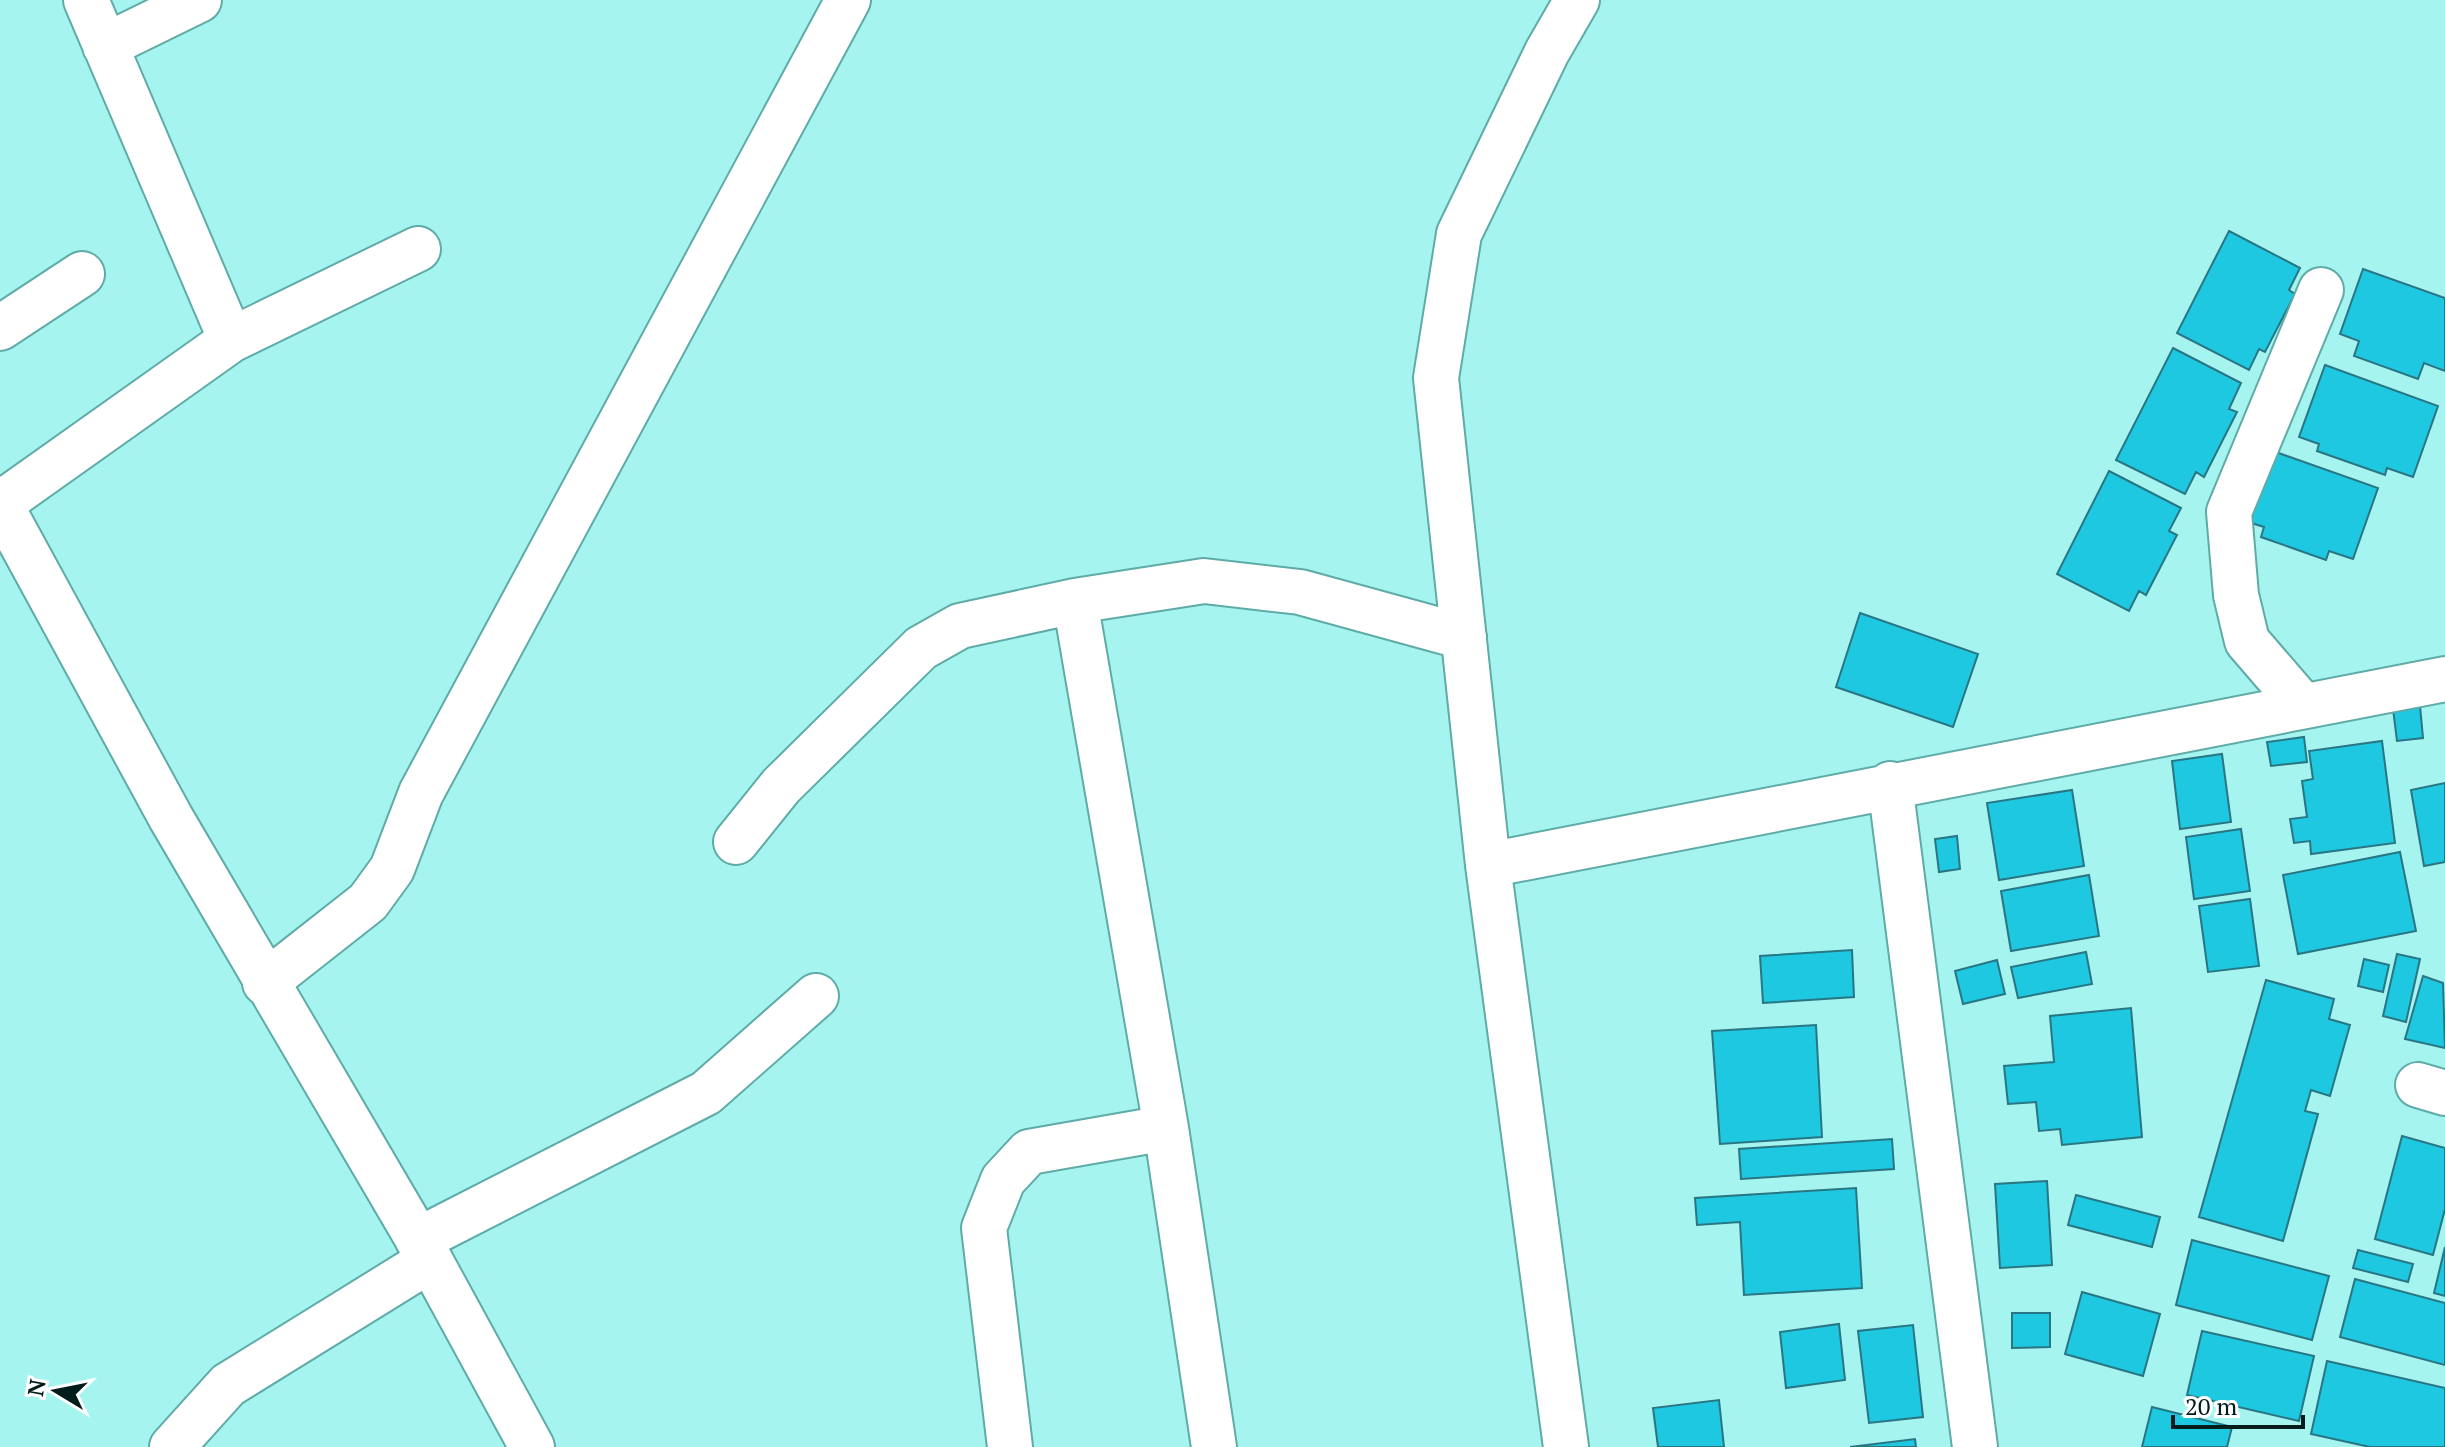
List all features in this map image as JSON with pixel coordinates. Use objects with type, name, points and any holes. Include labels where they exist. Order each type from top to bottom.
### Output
[{"type":"street","points":[[86,0],[231,340]]},
{"type":"street","points":[[105,46],[199,0]]},
{"type":"street","points":[[265,983],[368,902],[392,869],[421,793],[848,0]]},
{"type":"street","points":[[1566,1447],[1488,865],[1436,378],[1459,234],[1547,52],[1577,0]]},
{"type":"street","points":[[418,249],[231,340],[0,504],[265,983],[424,1250],[532,1447]]},
{"type":"street","points":[[0,328],[82,274]]},
{"type":"street","points":[[2303,706],[2247,641],[2236,595],[2229,512],[2321,290]]},
{"type":"street","points":[[736,842],[781,786],[921,648],[960,626],[1075,601],[1204,581],[1300,592],[1464,637]]},
{"type":"street","points":[[1075,601],[1166,1128],[1214,1447]]},
{"type":"street","points":[[1488,865],[1890,784],[2445,679]]},
{"type":"street","points":[[1890,784],[1975,1447]]},
{"type":"street","points":[[172,1447],[228,1385],[424,1250],[706,1093],[816,996]]},
{"type":"street","points":[[1010,1447],[984,1228],[1003,1180],[1029,1152],[1166,1128]]},
{"type":"building","points":[[2229,231],[2300,268],[2289,290],[2295,294],[2265,352],[2259,349],[2249,370],[2177,333]]},
{"type":"building","points":[[2363,269],[2445,298],[2445,371],[2424,363],[2418,379],[2354,356],[2359,341],[2340,334]]},
{"type":"building","points":[[2173,348],[2241,383],[2229,409],[2237,412],[2204,477],[2196,472],[2185,494],[2116,460]]},
{"type":"building","points":[[2325,365],[2438,406],[2413,477],[2387,468],[2385,475],[2317,451],[2319,444],[2299,437]]},
{"type":"building","points":[[2270,450],[2378,488],[2353,559],[2329,551],[2326,560],[2261,537],[2264,527],[2245,521]]},
{"type":"building","points":[[2109,471],[2181,508],[2169,531],[2177,535],[2146,595],[2139,591],[2129,611],[2057,574]]},
{"type":"building","points":[[1860,613],[1978,654],[1953,727],[1836,687]]},
{"type":"building","points":[[2420,706],[2423,738],[2397,741],[2393,709]]},
{"type":"building","points":[[2304,737],[2307,762],[2271,766],[2267,742]]},
{"type":"building","points":[[2382,741],[2395,843],[2311,854],[2310,841],[2294,843],[2290,819],[2307,817],[2302,781],[2313,779],[2309,751]]},
{"type":"building","points":[[2222,754],[2231,822],[2180,829],[2172,761]]},
{"type":"building","points":[[2445,783],[2445,862],[2424,866],[2411,790]]},
{"type":"building","points":[[2072,790],[2084,866],[1999,880],[1987,803]]},
{"type":"building","points":[[2241,829],[2250,891],[2194,899],[2186,837]]},
{"type":"building","points":[[1957,836],[1960,869],[1939,872],[1935,839]]},
{"type":"building","points":[[2400,852],[2416,931],[2298,954],[2283,875]]},
{"type":"building","points":[[2089,875],[2099,936],[2011,951],[2001,891]]},
{"type":"building","points":[[2250,899],[2259,966],[2208,972],[2199,906]]},
{"type":"building","points":[[1852,950],[1854,997],[1763,1003],[1760,956]]},
{"type":"building","points":[[2086,952],[2092,984],[2018,998],[2011,967]]},
{"type":"building","points":[[2397,954],[2420,959],[2406,1022],[2383,1016]]},
{"type":"building","points":[[2364,959],[2389,965],[2383,992],[2358,986]]},
{"type":"building","points":[[1997,960],[2005,994],[1963,1004],[1955,971]]},
{"type":"building","points":[[2423,976],[2443,983],[2445,1048],[2405,1039]]},
{"type":"building","points":[[2266,980],[2334,999],[2329,1019],[2350,1025],[2330,1096],[2311,1090],[2305,1111],[2318,1114],[2283,1241],[2199,1217]]},
{"type":"building","points":[[2131,1008],[2142,1137],[2062,1145],[2060,1129],[2039,1131],[2036,1102],[2008,1104],[2004,1066],[2054,1062],[2050,1016]]},
{"type":"building","points":[[1816,1025],[1822,1137],[1720,1144],[1712,1031]]},
{"type":"building","points":[[2402,1136],[2445,1148],[2445,1209],[2433,1255],[2375,1239]]},
{"type":"building","points":[[1892,1139],[1894,1169],[1741,1179],[1739,1149]]},
{"type":"building","points":[[2047,1181],[2052,1265],[2000,1268],[1995,1184]]},
{"type":"building","points":[[1856,1188],[1862,1288],[1744,1295],[1740,1222],[1697,1225],[1695,1198]]},
{"type":"building","points":[[2076,1195],[2160,1217],[2152,1247],[2068,1225]]},
{"type":"building","points":[[2192,1240],[2329,1276],[2312,1340],[2176,1305]]},
{"type":"building","points":[[2445,1247],[2445,1296],[2434,1293]]},
{"type":"building","points":[[2358,1250],[2413,1264],[2408,1282],[2353,1268]]},
{"type":"building","points":[[2355,1279],[2445,1303],[2445,1365],[2340,1337]]},
{"type":"building","points":[[2082,1292],[2160,1314],[2143,1376],[2065,1354]]},
{"type":"building","points":[[2012,1313],[2050,1313],[2050,1347],[2012,1348]]},
{"type":"building","points":[[1839,1324],[1845,1380],[1786,1388],[1780,1332]]},
{"type":"building","points":[[1913,1325],[1923,1417],[1869,1423],[1858,1331]]},
{"type":"building","points":[[2202,1331],[2314,1356],[2299,1421],[2187,1395]]},
{"type":"building","points":[[2327,1361],[2445,1388],[2445,1447],[2370,1447],[2311,1434]]},
{"type":"building","points":[[1719,1400],[1724,1447],[1658,1447],[1653,1408]]},
{"type":"building","points":[[2152,1407],[2232,1427],[2227,1447],[2142,1447]]},
{"type":"building","points":[[1915,1439],[1916,1447],[1850,1447]]}]
